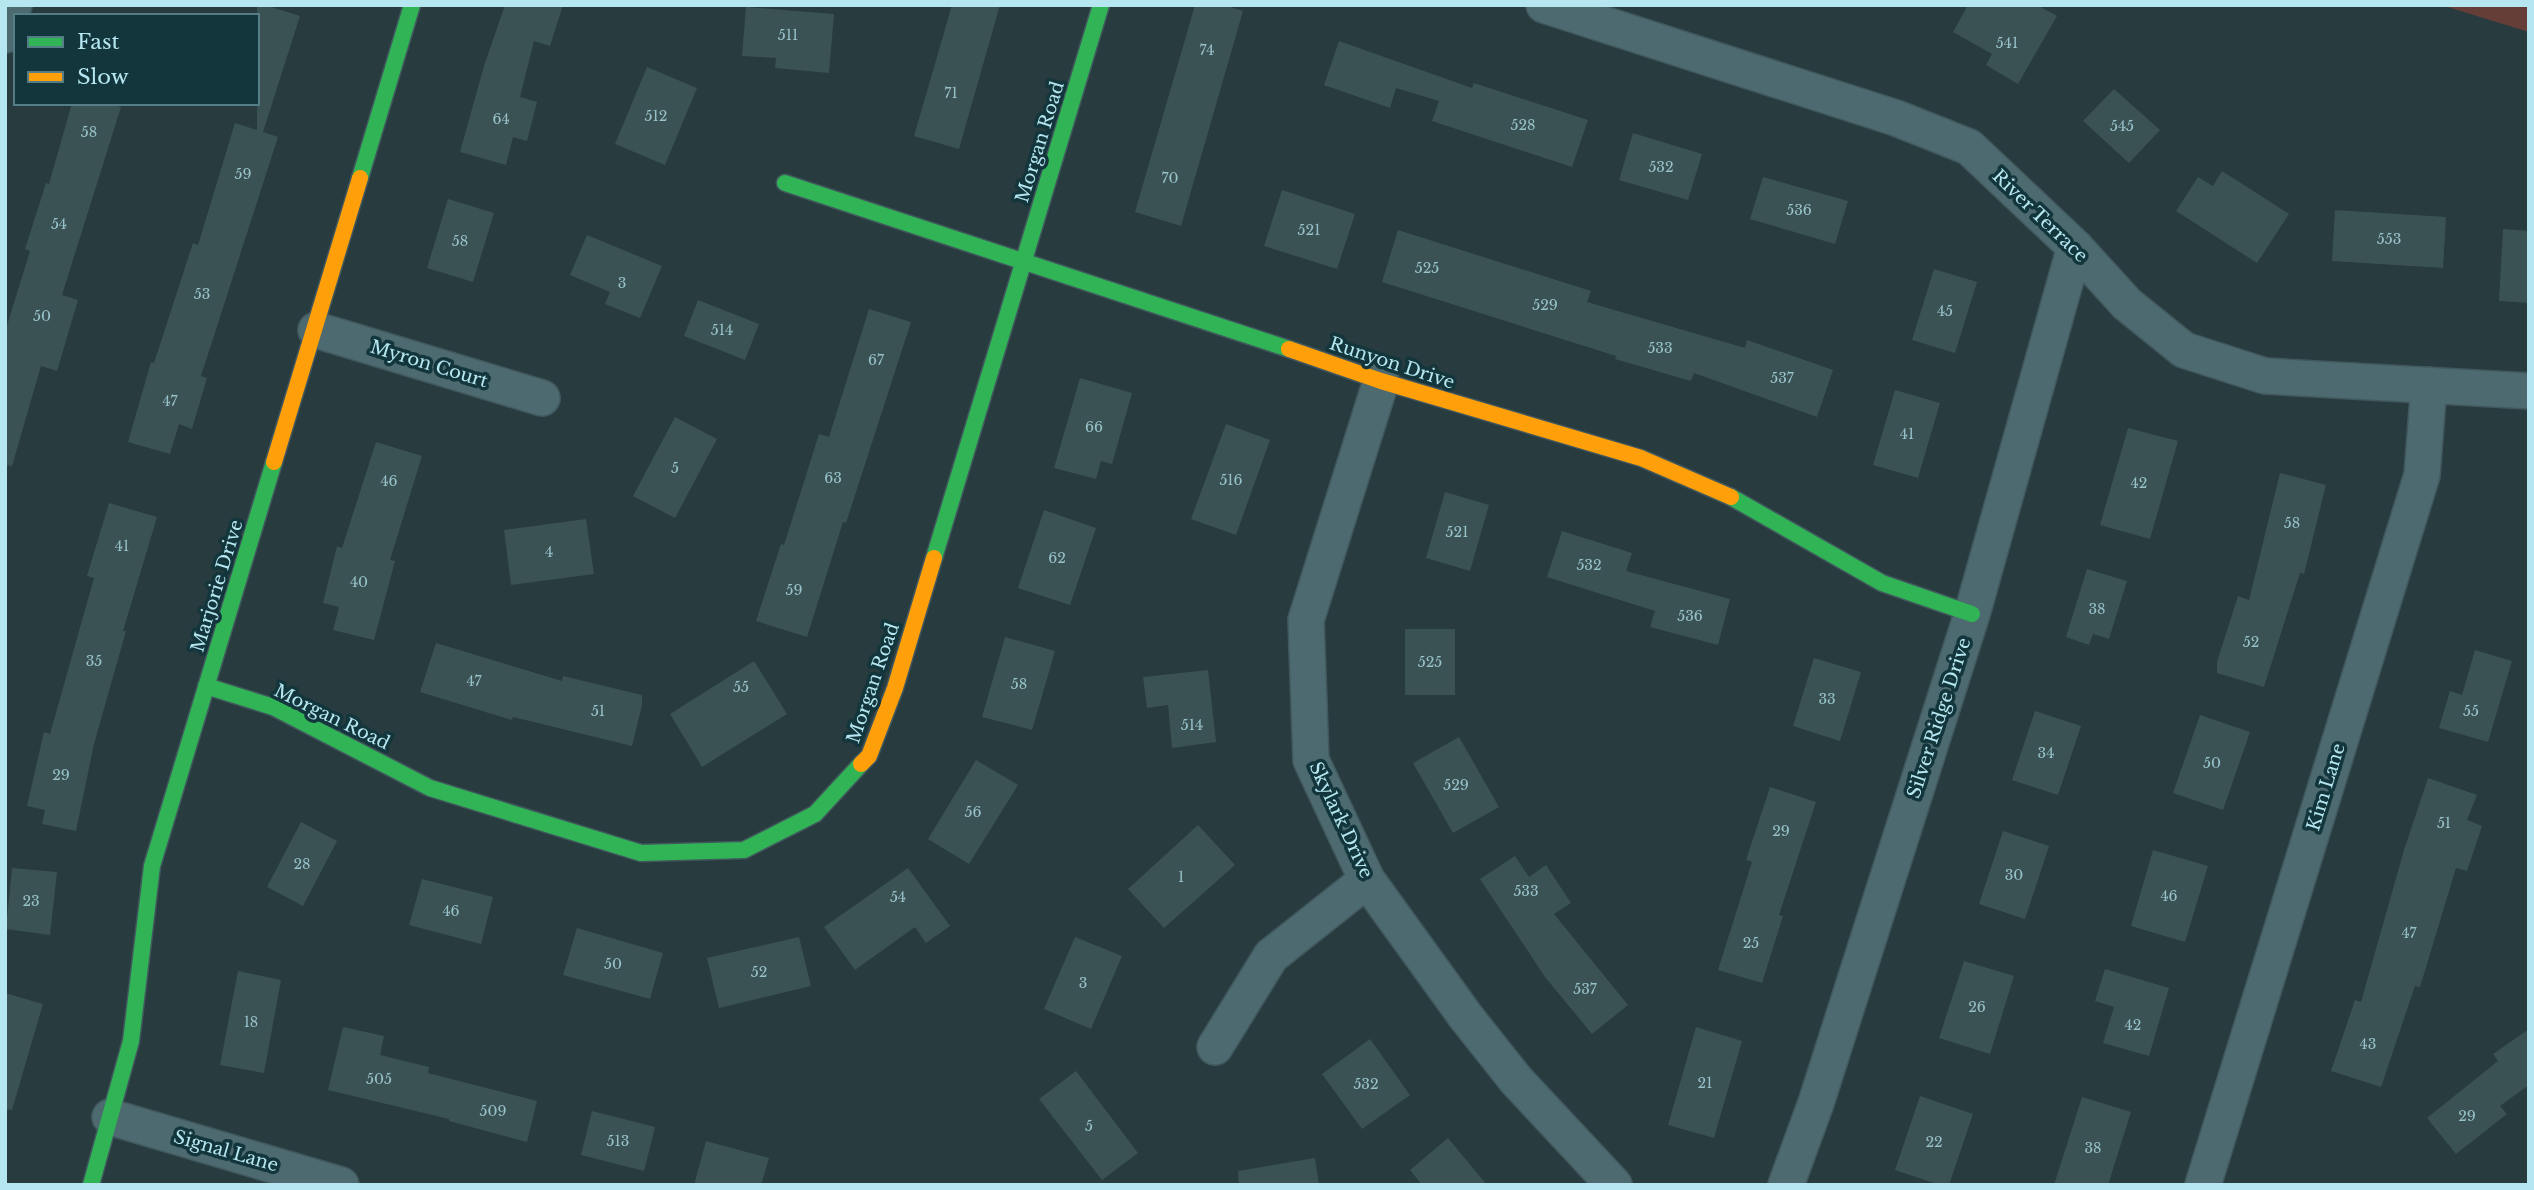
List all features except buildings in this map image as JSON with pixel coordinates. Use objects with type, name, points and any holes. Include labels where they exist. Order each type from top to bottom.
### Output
[{"type":"street","points":[[5,35],[15,5]]},
{"type":"street","name":"Marjorie Drive","points":[[91,1185],[131,1041],[152,866],[412,5]]},
{"type":"street","name":"Morgan Road","points":[[206,686],[273,707],[430,788],[641,853],[744,850],[815,814],[869,756],[891,700],[1101,5]]},
{"type":"street","name":"River Terrace","points":[[1545,5],[1896,118],[1969,147],[2075,247],[2127,304],[2184,350],[2265,376],[2529,391]]},
{"type":"street","name":"Runyon Drive","points":[[785,183],[1023,263],[1180,312],[1381,381],[1641,458],[1739,501],[1882,583],[1972,614]]},
{"type":"street","name":"Silver Ridge Drive","points":[[1786,1185],[1816,1103],[1972,614],[2075,247]]},
{"type":"street","name":"Myron Court","points":[[316,330],[542,398]]},
{"type":"street","name":"Skylark Drive","points":[[1381,381],[1306,620],[1311,760],[1367,880],[1466,1017],[1516,1080],[1614,1185]]},
{"type":"street","name":"Kim Lane","points":[[2203,1185],[2422,475],[2429,385]]},
{"type":"street","points":[[1215,1047],[1272,956],[1367,880]]},
{"type":"street","name":"Signal Lane","points":[[110,1117],[341,1185]]},
{"type":"shaded area","points":[[2441,5],[2529,5],[2529,32]]},
{"type":"traffic: fast","points":[[360,178],[412,5]]},
{"type":"traffic: fast","points":[[934,558],[1101,5]]},
{"type":"traffic: fast","points":[[785,183],[1289,349]]},
{"type":"traffic: fast","points":[[91,1185],[131,1041],[152,866],[274,462]]},
{"type":"traffic: fast","points":[[1731,497],[1882,583],[1972,614]]},
{"type":"traffic: fast","points":[[206,686],[273,707],[430,788],[641,853],[744,850],[815,814],[861,764]]},
{"type":"traffic: slow","points":[[274,462],[360,178]]},
{"type":"traffic: slow","points":[[1289,349],[1381,381],[1641,458],[1731,497]]},
{"type":"traffic: slow","points":[[861,764],[869,756],[895,688],[934,558]]}]
